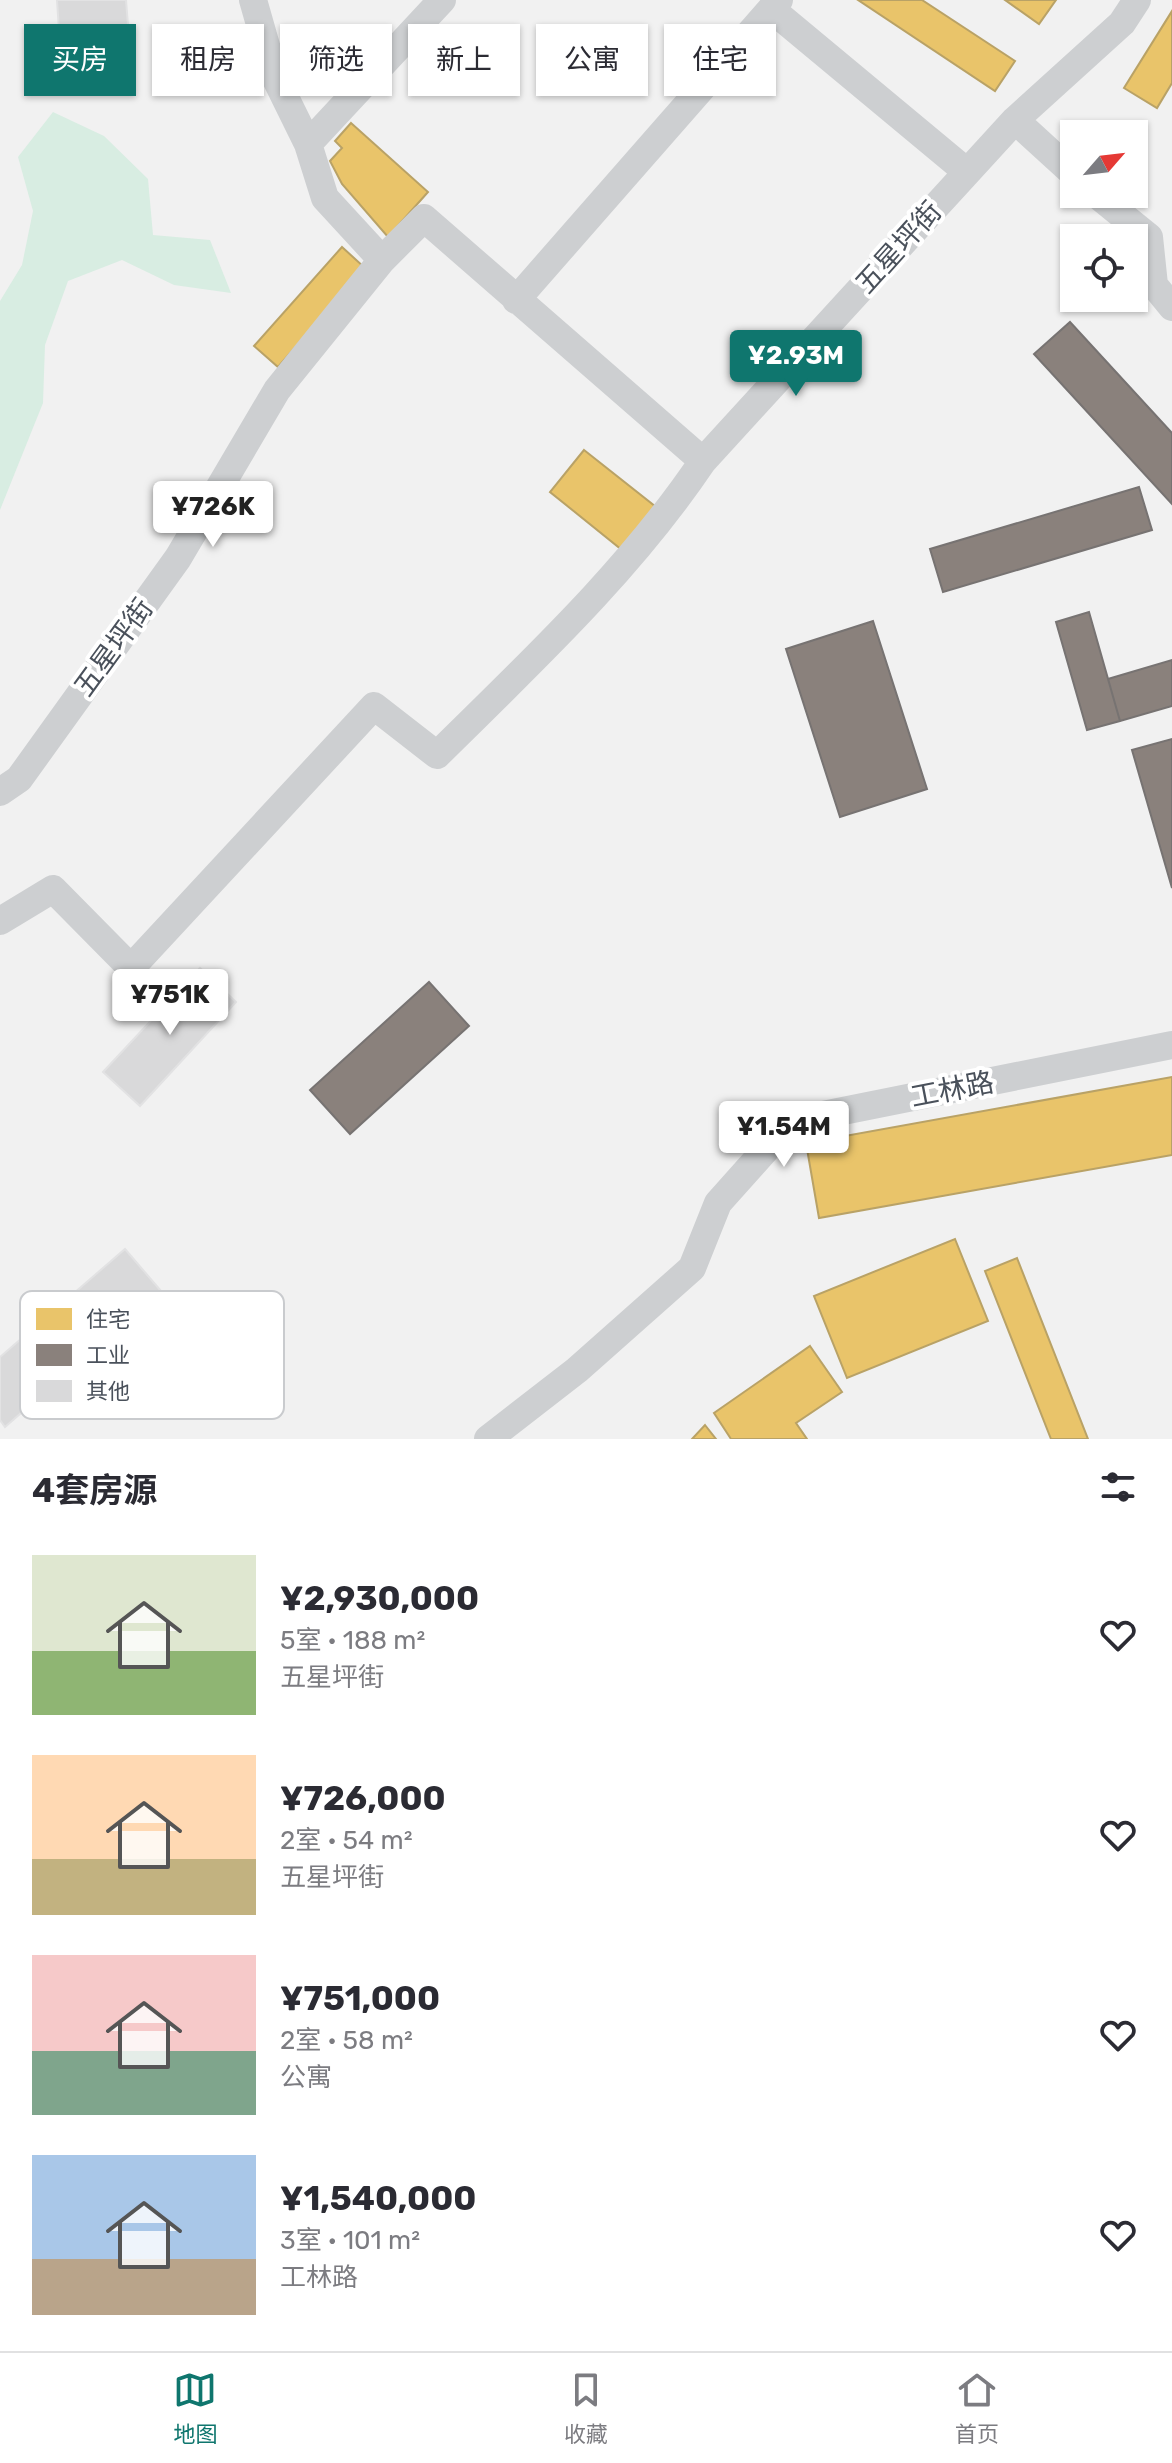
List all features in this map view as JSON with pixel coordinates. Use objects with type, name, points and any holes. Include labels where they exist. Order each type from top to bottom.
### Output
[{"type":"street","points":[[253,0],[275,77],[308,144],[325,198],[382,260]]},
{"type":"street","points":[[308,144],[442,0]]},
{"type":"street","name":"五星坪街","points":[[0,792],[19,779],[178,558],[277,390],[382,260],[424,218],[703,461],[1015,120],[1122,23],[1137,0]]},
{"type":"street","points":[[516,300],[775,5],[967,172]]},
{"type":"street","points":[[1015,120],[1060,161]]},
{"type":"street","points":[[1113,208],[1149,237],[1154,285],[1172,307]]},
{"type":"street","points":[[0,920],[53,889],[131,968],[374,706],[437,755],[547,647],[653,530],[703,461]]},
{"type":"street","name":"工林路","points":[[488,1439],[577,1370],[692,1268],[718,1203],[777,1137],[808,1118],[1172,1045]]},
{"type":"green space","points":[[53,112],[104,136],[148,179],[153,235],[210,240],[231,293],[174,285],[122,260],[68,281],[45,345],[43,403],[0,510],[0,301],[22,265],[33,211],[18,157]]},
{"type":"building: 住宅","points":[[858,0],[922,0],[1015,61],[995,91]]},
{"type":"building: 住宅","points":[[1005,0],[1056,0],[1039,24]]},
{"type":"building: 住宅","points":[[1172,11],[1172,83],[1157,108],[1124,88]]},
{"type":"building: 住宅","points":[[351,123],[428,192],[388,237],[342,184],[330,161],[342,148],[335,141]]},
{"type":"building: 住宅","points":[[342,247],[365,268],[278,367],[254,346]]},
{"type":"building: 住宅","points":[[584,450],[656,507],[622,550],[550,492]]},
{"type":"building: 住宅","points":[[1172,1077],[1172,1155],[819,1218],[806,1143]]},
{"type":"building: 住宅","points":[[955,1239],[988,1321],[847,1378],[814,1296]]},
{"type":"building: 住宅","points":[[1017,1258],[1088,1439],[1051,1439],[985,1271]]},
{"type":"building: 住宅","points":[[810,1346],[842,1392],[796,1423],[807,1439],[731,1439],[714,1413]]},
{"type":"building: 住宅","points":[[705,1425],[716,1439],[692,1439]]},
{"type":"building: 工业","points":[[1070,322],[1172,433],[1172,504],[1034,354]]},
{"type":"building: 工业","points":[[1139,487],[1152,530],[943,592],[930,549]]},
{"type":"building: 工业","points":[[1089,612],[1120,721],[1087,730],[1056,622]]},
{"type":"building: 工业","points":[[873,621],[927,789],[840,817],[786,649]]},
{"type":"building: 工业","points":[[1172,660],[1172,706],[1120,721],[1108,679]]},
{"type":"building: 工业","points":[[1172,739],[1172,888],[1132,750]]},
{"type":"building: 工业","points":[[429,982],[469,1026],[350,1134],[310,1090]]},
{"type":"building: 其他","points":[[57,0],[126,0],[128,24],[59,24]]},
{"type":"building: 其他","points":[[200,968],[236,1002],[140,1106],[103,1072]]},
{"type":"building: 其他","points":[[125,1249],[161,1291],[76,1291]]},
{"type":"building: 其他","points":[[20,1340],[20,1414],[5,1427],[0,1420],[0,1357]]}]
